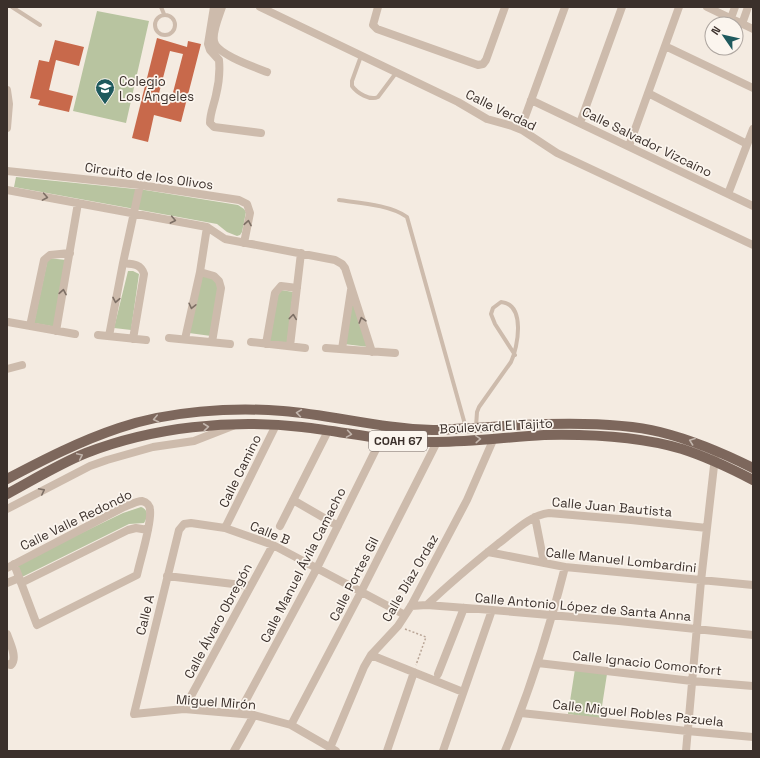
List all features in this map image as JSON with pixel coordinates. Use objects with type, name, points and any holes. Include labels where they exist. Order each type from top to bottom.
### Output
[{"type":"main road","name":"Boulevard El Tajito","points":[[7,479],[40,462],[120,427],[169,416],[209,411],[246,409],[284,411],[387,427],[436,430],[546,424],[625,426],[658,431],[686,439],[716,450],[753,468]]},
{"type":"main road","name":"Boulevard El Tajito","points":[[7,494],[45,473],[85,454],[124,440],[179,430],[240,423],[276,424],[380,440],[437,442],[546,435],[622,437],[656,442],[684,450],[714,461],[753,480]]},
{"type":"main road","points":[[40,462],[45,473]]},
{"type":"street","points":[[214,7],[208,44],[210,50],[222,57],[267,72]]},
{"type":"street","points":[[222,7],[214,36],[216,46],[222,57],[210,122],[214,128],[261,133]]},
{"type":"street","name":"Calle Verdad","points":[[260,7],[458,102],[487,119],[522,130],[557,153],[753,245]]},
{"type":"street","points":[[378,7],[373,25],[377,28],[478,65],[483,64],[486,60],[505,7]]},
{"type":"street","points":[[525,117],[565,7]]},
{"type":"street","points":[[580,123],[622,7]]},
{"type":"street","points":[[629,146],[679,7]]},
{"type":"street","points":[[707,7],[727,16]]},
{"type":"street","points":[[744,18],[748,7]]},
{"type":"street","points":[[665,46],[753,88]]},
{"type":"street","points":[[7,90],[9,104],[7,128]]},
{"type":"street","points":[[648,93],[747,144]]},
{"type":"street","name":"Calle Salvador Vizcaíno","points":[[531,100],[753,206]]},
{"type":"street","points":[[728,194],[753,129]]},
{"type":"street","name":"Circuito de los Olivos","points":[[7,171],[140,185],[244,202],[249,208],[250,213],[244,243]]},
{"type":"street","points":[[109,336],[140,185]]},
{"type":"street","points":[[7,190],[207,227],[225,238],[244,243],[335,260],[342,264],[345,268],[372,352]]},
{"type":"street","points":[[56,331],[78,203]]},
{"type":"street","points":[[185,339],[200,272],[207,227]]},
{"type":"street","points":[[290,346],[301,253]]},
{"type":"street","points":[[30,326],[44,260],[50,255],[70,254]]},
{"type":"street","points":[[123,263],[137,265],[141,268],[144,274],[133,339]]},
{"type":"street","points":[[200,272],[214,276],[221,288],[212,342]]},
{"type":"street","points":[[266,344],[275,293],[281,286],[297,288]]},
{"type":"street","points":[[342,349],[352,288]]},
{"type":"street","points":[[8,322],[75,334]]},
{"type":"street","points":[[98,335],[146,340]]},
{"type":"street","points":[[168,338],[230,344]]},
{"type":"street","points":[[251,342],[305,348]]},
{"type":"street","points":[[326,348],[395,353]]},
{"type":"street","points":[[7,369],[22,365]]},
{"type":"street","points":[[7,509],[90,466],[153,447],[194,441],[240,423]]},
{"type":"street","name":"Calle Camino","points":[[225,528],[276,424]]},
{"type":"street","name":"Calle Manuel Ávila Camacho","points":[[239,713],[317,568],[387,427]]},
{"type":"street","points":[[280,526],[328,431]]},
{"type":"street","name":"Calle Díaz Ordaz","points":[[333,750],[364,667],[371,655],[398,626],[411,606],[467,500],[494,438]]},
{"type":"street","name":"Calle Portes Gil","points":[[291,725],[361,592],[437,442]]},
{"type":"street","points":[[686,751],[701,581],[716,450]]},
{"type":"street","points":[[293,500],[338,526]]},
{"type":"street","name":"Calle Valle Redondo","points":[[11,566],[124,507],[141,501],[148,504],[150,508],[148,530]]},
{"type":"street","name":"Calle Juan Bautista","points":[[427,605],[450,582],[535,517],[542,514],[549,513],[707,528]]},
{"type":"street","points":[[535,517],[544,563]]},
{"type":"street","name":"Calle B","points":[[184,524],[191,523],[225,528],[272,545],[405,616]]},
{"type":"street","name":"Calle A","points":[[134,714],[179,530],[184,524]]},
{"type":"street","points":[[7,583],[20,580],[128,530],[136,528],[148,530],[137,575],[37,625],[20,580],[11,566]]},
{"type":"street","name":"Calle Álvaro Obregón","points":[[184,709],[272,545]]},
{"type":"street","name":"Calle Manuel Lombardini","points":[[488,552],[565,567],[753,585]]},
{"type":"street","points":[[505,751],[521,713],[538,663],[565,567]]},
{"type":"street","points":[[167,576],[250,586]]},
{"type":"street","name":"Calle Antonio López de Santa Anna","points":[[411,606],[427,605],[492,610],[753,635]]},
{"type":"street","points":[[438,674],[464,608]]},
{"type":"street","points":[[443,751],[492,610]]},
{"type":"street","points":[[7,634],[14,659],[11,665],[7,664]]},
{"type":"street","points":[[371,655],[463,692]]},
{"type":"street","name":"Calle Ignacio Comonfort","points":[[538,663],[692,681],[753,686]]},
{"type":"street","points":[[387,751],[414,672]]},
{"type":"street","name":"Miguel Mirón","points":[[134,714],[184,709],[254,715],[291,725],[333,750]]},
{"type":"street","name":"Calle Miguel Robles Pazuela","points":[[521,713],[753,737]]},
{"type":"street","points":[[234,751],[254,715]]},
{"type":"lane","points":[[12,7],[40,25]]},
{"type":"lane","points":[[161,7],[164,14]]},
{"type":"lane","points":[[164,14],[172,16],[176,23],[174,31],[166,35],[159,33],[155,26],[157,18],[164,14]]},
{"type":"lane","points":[[361,56],[352,81],[352,86],[357,92],[372,99],[378,97],[396,72]]},
{"type":"lane","points":[[339,200],[386,208],[401,212],[407,217],[471,428]]},
{"type":"lane","points":[[471,428],[479,408],[506,370],[514,354],[518,334],[514,310],[506,302],[501,302],[493,308],[492,318],[514,354]]},
{"type":"path","points":[[398,626],[426,637],[414,672]]},
{"type":"green space","points":[[97,11],[149,21],[126,123],[73,111]]},
{"type":"green space","points":[[16,177],[145,190],[238,205],[246,212],[242,232],[237,236],[227,232],[217,224],[14,187]]},
{"type":"green space","points":[[48,258],[66,260],[56,327],[34,323]]},
{"type":"green space","points":[[128,271],[133,271],[139,274],[131,330],[114,328]]},
{"type":"green space","points":[[202,274],[212,276],[218,286],[211,336],[189,333]]},
{"type":"green space","points":[[281,290],[293,292],[287,344],[269,342],[278,295]]},
{"type":"green space","points":[[352,297],[369,347],[344,344]]},
{"type":"green space","points":[[141,507],[147,512],[144,523],[129,524],[22,577],[17,564],[123,513]]},
{"type":"green space","points":[[575,669],[607,674],[600,719],[568,714]]},
{"type":"building","points":[[157,38],[187,47],[188,41],[201,44],[181,122],[154,115],[148,142],[132,138]],"holes":[[[170,51],[183,54],[170,104],[157,101]]]},
{"type":"building","points":[[55,40],[84,47],[79,66],[56,60],[49,90],[73,96],[69,112],[38,105],[40,100],[30,98],[39,60],[49,62]]},
{"type":"place","name":"Colegio Los Angeles","points":[[105,105]]}]
